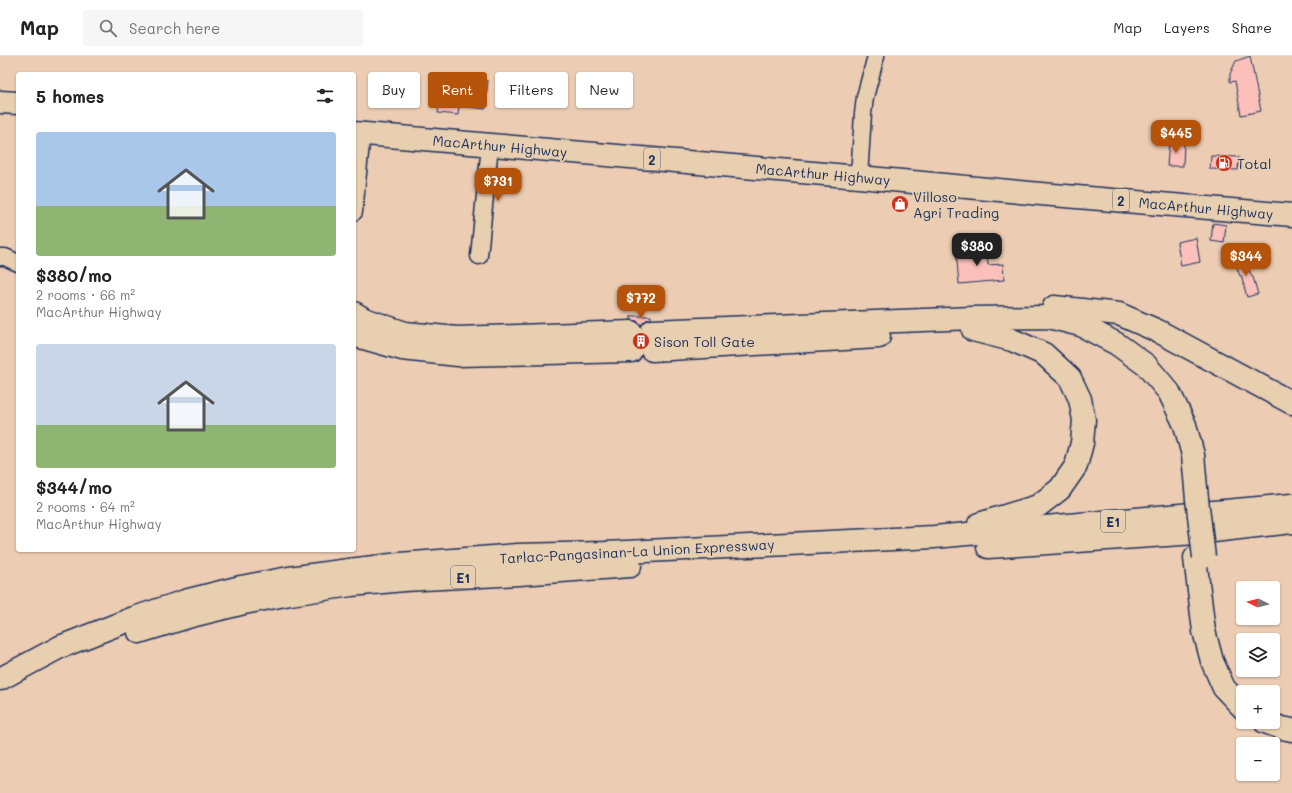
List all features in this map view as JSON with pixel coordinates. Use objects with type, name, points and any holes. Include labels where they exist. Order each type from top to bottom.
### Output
[{"type":"highway","points":[[0,102],[16,104]]},
{"type":"highway","name":"MacArthur Highway","points":[[358,133],[1292,215]]},
{"type":"highway","points":[[973,324],[1050,306],[1119,314],[1158,330],[1292,403]]},
{"type":"highway","points":[[356,314],[364,319],[405,333],[457,338],[641,341]]},
{"type":"highway","points":[[934,537],[1038,506],[1060,489],[1076,466],[1082,443],[1084,420],[1080,399],[1070,378],[1044,354],[973,324]]},
{"type":"highway","points":[[356,335],[402,350],[458,355],[641,341],[973,324],[1047,330],[1075,336],[1110,351],[1137,373],[1159,397],[1174,425],[1192,500],[1199,558],[1204,631],[1212,661],[1224,688],[1236,701]]},
{"type":"highway","name":"Tarlac-Pangasinan-La Union Expressway","points":[[0,692],[69,659],[138,632],[191,616],[244,603],[290,594],[351,585],[404,580],[613,552],[934,537],[1292,505]]},
{"type":"highway","name":"Tarlac-Pangasinan-La Union Expressway","points":[[0,679],[60,647],[134,618],[185,602],[241,587],[289,578],[349,570],[408,564],[518,565],[690,562],[944,550],[1196,532],[1292,522]]},
{"type":"highway","points":[[1196,532],[1235,537],[1272,535],[1292,538]]},
{"type":"highway","points":[[1199,558],[1214,632],[1221,656],[1236,686]]},
{"type":"highway","points":[[1280,716],[1292,719]]},
{"type":"highway","points":[[1280,727],[1292,730]]},
{"type":"street","points":[[859,177],[865,103],[876,56]]},
{"type":"street","points":[[356,172],[358,133]]},
{"type":"street","points":[[478,256],[490,145]]},
{"type":"street","points":[[0,257],[5,257],[16,262]]},
{"type":"building","points":[[1250,56],[1261,111],[1241,115],[1235,81],[1230,82],[1230,74],[1236,61]]},
{"type":"building","points":[[439,108],[459,108],[458,115],[438,113]]},
{"type":"building","points":[[1169,141],[1184,142],[1183,166],[1167,166]]},
{"type":"building","name":"Total","points":[[1211,156],[1239,157],[1238,170],[1210,169]]},
{"type":"building","points":[[1213,223],[1226,225],[1224,243],[1211,241]]},
{"type":"building","points":[[1196,238],[1200,262],[1181,266],[1177,242]]},
{"type":"building","points":[[987,247],[988,265],[1003,264],[1004,280],[959,284],[956,250]]},
{"type":"building","points":[[1244,257],[1253,277],[1258,294],[1247,297],[1241,275],[1240,276],[1234,260]]},
{"type":"building","points":[[631,316],[651,316],[651,319],[646,320],[641,325],[637,321],[631,320]]},
{"type":"place","name":"Total","points":[[1224,163]]},
{"type":"place","name":"Villoso Agri Trading","points":[[900,204]]},
{"type":"place","name":"Sison Toll Gate","points":[[641,341]]}]
